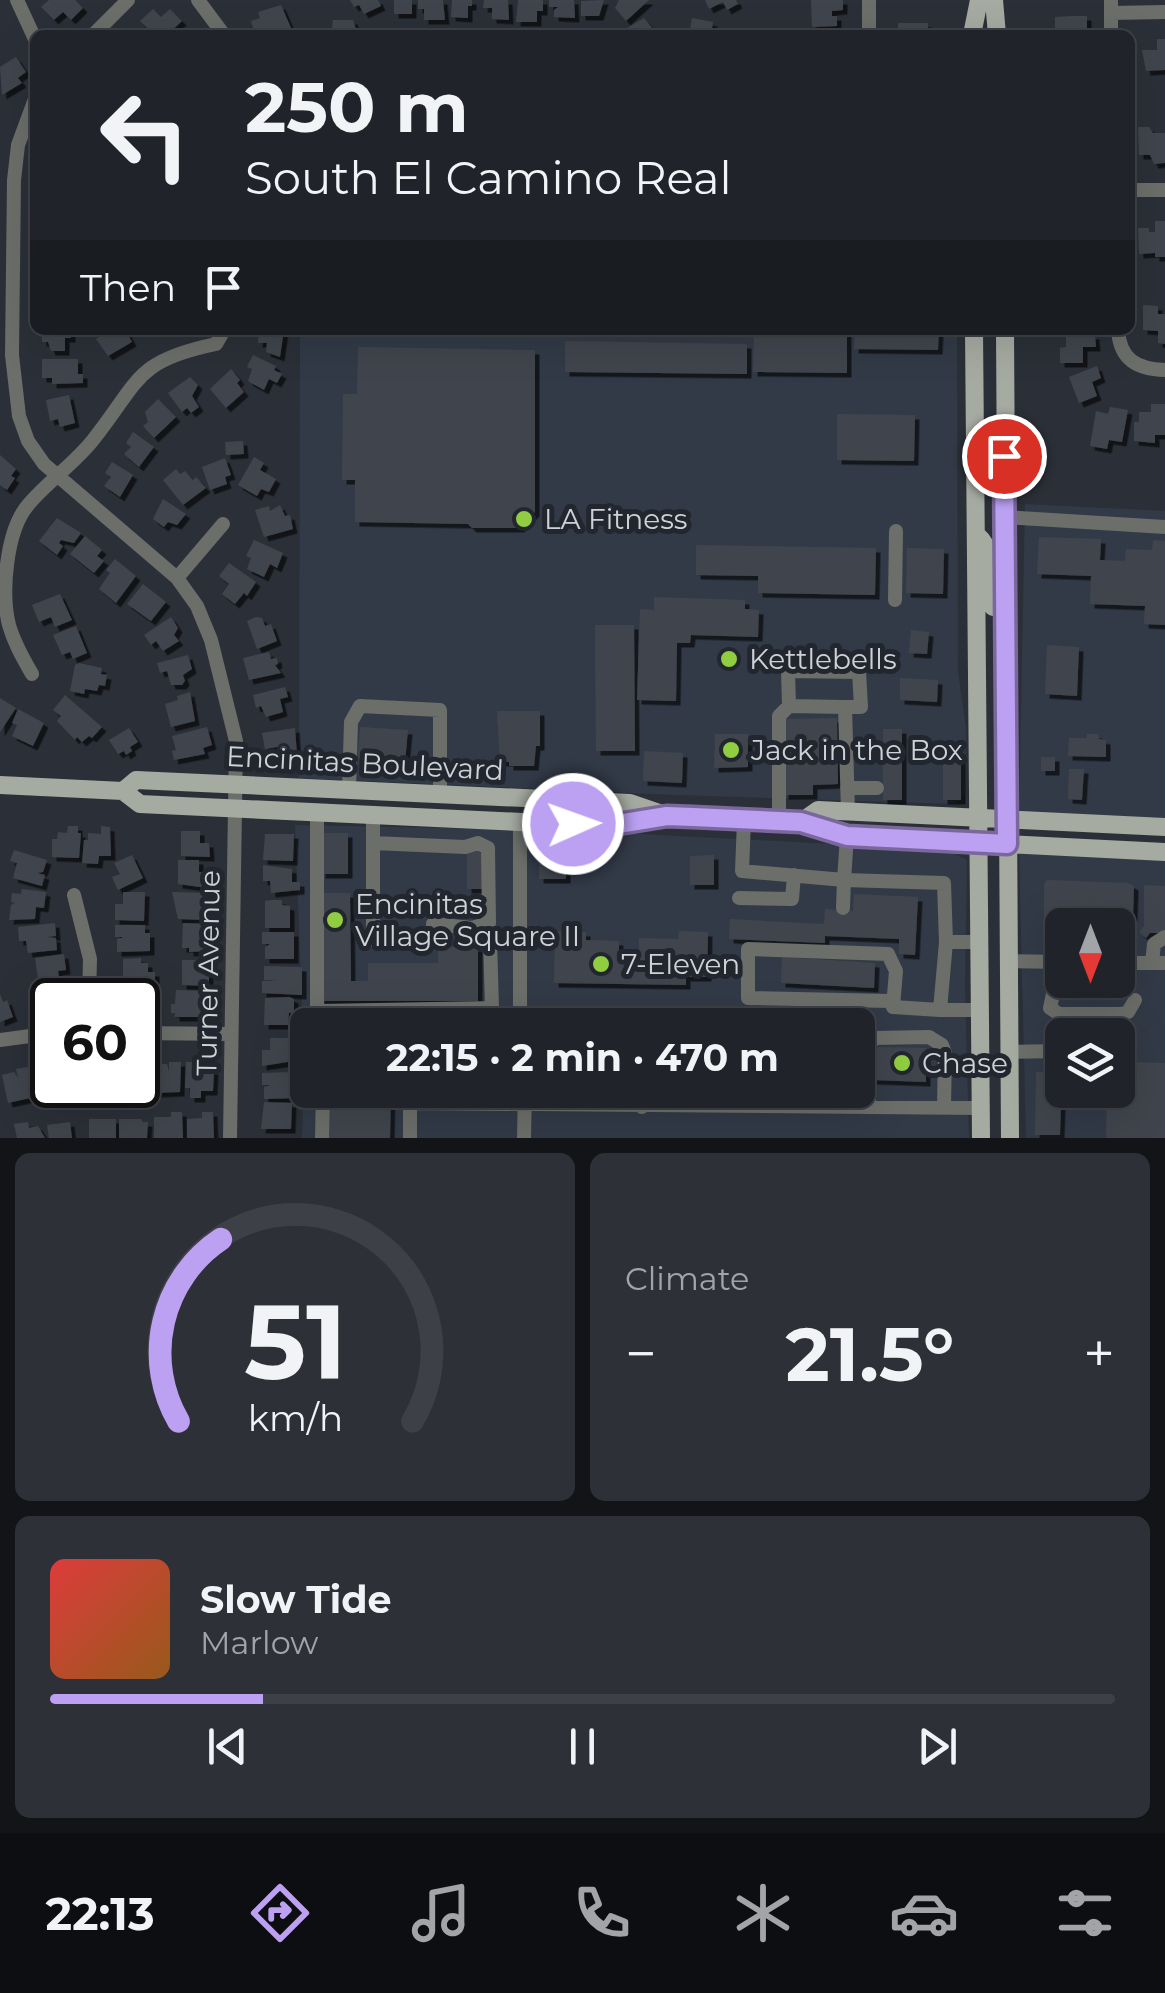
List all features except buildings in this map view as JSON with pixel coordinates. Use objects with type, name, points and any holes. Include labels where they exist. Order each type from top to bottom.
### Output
[{"type":"main road","points":[[973,30],[979,0]]},
{"type":"main road","points":[[994,0],[997,30]]},
{"type":"main road","points":[[974,335],[981,1138]]},
{"type":"main road","points":[[1005,335],[1010,1138]]},
{"type":"main road","points":[[976,534],[987,544],[992,558],[993,610],[1005,628]]},
{"type":"main road","name":"Encinitas Boulevard","points":[[123,790],[136,780],[440,794],[630,804],[667,816]]},
{"type":"main road","name":"Encinitas Boulevard","points":[[0,785],[123,790],[140,804],[606,826],[667,816],[801,822],[847,836],[1165,852]]},
{"type":"main road","name":"Encinitas Boulevard","points":[[801,822],[818,810],[1165,827]]},
{"type":"main road","points":[[980,1108],[996,1116],[998,1138]]},
{"type":"street","points":[[17,0],[30,30]]},
{"type":"street","points":[[97,30],[128,0]]},
{"type":"street","points":[[198,0],[220,30]]},
{"type":"street","points":[[868,0],[868,30]]},
{"type":"street","points":[[1111,7],[1165,12]]},
{"type":"street","points":[[30,113],[18,145],[7,229],[15,391],[28,441],[56,477],[178,578],[223,524]]},
{"type":"street","points":[[1135,190],[1165,190]]},
{"type":"street","points":[[32,674],[8,622],[8,556],[14,530],[25,509],[92,441],[128,389],[149,368],[166,356],[216,344],[221,335]]},
{"type":"street","points":[[1118,335],[1129,362],[1146,369],[1165,370]]},
{"type":"street","points":[[1004,517],[1165,527]]},
{"type":"street","points":[[895,600],[896,531]]},
{"type":"street","name":"Turner Avenue","points":[[178,578],[197,606],[211,640],[236,741],[230,1138]]},
{"type":"street","points":[[779,821],[779,716],[789,706],[788,671],[860,672],[860,708],[789,706]]},
{"type":"street","points":[[349,790],[351,722],[360,706],[440,710],[440,794]]},
{"type":"street","points":[[845,708],[848,812]]},
{"type":"street","points":[[846,750],[877,751]]},
{"type":"street","points":[[847,788],[877,788]]},
{"type":"street","points":[[317,812],[318,1010],[492,1008],[490,940]]},
{"type":"street","points":[[373,815],[374,940],[384,941]]},
{"type":"street","points":[[744,820],[742,871],[944,883],[946,942],[940,1010]]},
{"type":"street","points":[[520,822],[520,1008]]},
{"type":"street","points":[[843,908],[847,836]]},
{"type":"street","points":[[373,844],[465,847],[478,842],[488,848],[489,924],[433,924]]},
{"type":"street","points":[[738,898],[792,900],[794,875]]},
{"type":"street","points":[[74,895],[90,958],[90,978]]},
{"type":"street","points":[[1159,963],[1154,944],[1165,937]]},
{"type":"street","points":[[946,942],[978,942]]},
{"type":"street","points":[[748,949],[888,954],[896,971],[893,1007],[890,1002],[748,998],[748,949]]},
{"type":"street","points":[[1007,961],[1045,962]]},
{"type":"street","points":[[1051,998],[1050,1008],[1059,1014],[1122,1014],[1128,1012],[1135,1000]]},
{"type":"street","points":[[893,1007],[979,1010]]},
{"type":"street","points":[[160,1033],[231,1034]]},
{"type":"street","points":[[0,1040],[30,1036]]},
{"type":"street","points":[[875,1038],[929,1038],[942,1045],[944,1107]]},
{"type":"street","points":[[1008,1052],[1045,1051]]},
{"type":"street","points":[[875,1106],[980,1108]]},
{"type":"street","points":[[322,1108],[322,1138]]},
{"type":"street","points":[[410,1108],[410,1138]]},
{"type":"street","points":[[524,1138],[525,1108]]},
{"type":"shaded area","points":[[300,335],[957,335],[958,672],[966,728],[965,793],[955,804],[299,778]]},
{"type":"shaded area","points":[[1025,504],[1165,511],[1165,823],[1019,816]]},
{"type":"shaded area","points":[[295,825],[584,831],[947,850],[967,860],[969,1138],[302,1138],[303,1108],[875,1108],[875,1008],[302,1008]]},
{"type":"shaded area","points":[[1019,851],[1165,858],[1165,1138],[1026,1138]]},
{"type":"place","name":"LA Fitness","points":[[524,519]]},
{"type":"place","name":"Kettlebells","points":[[729,659]]},
{"type":"place","name":"Jack in the Box","points":[[731,750]]},
{"type":"place","name":"Encinitas Village Square II","points":[[335,920]]},
{"type":"place","name":"7-Eleven","points":[[601,964]]},
{"type":"place","name":"Chase","points":[[902,1063]]},
{"type":"route","points":[[573,824],[606,826],[667,816],[693,817],[801,822],[847,836],[1007,844],[1004,456]]}]
